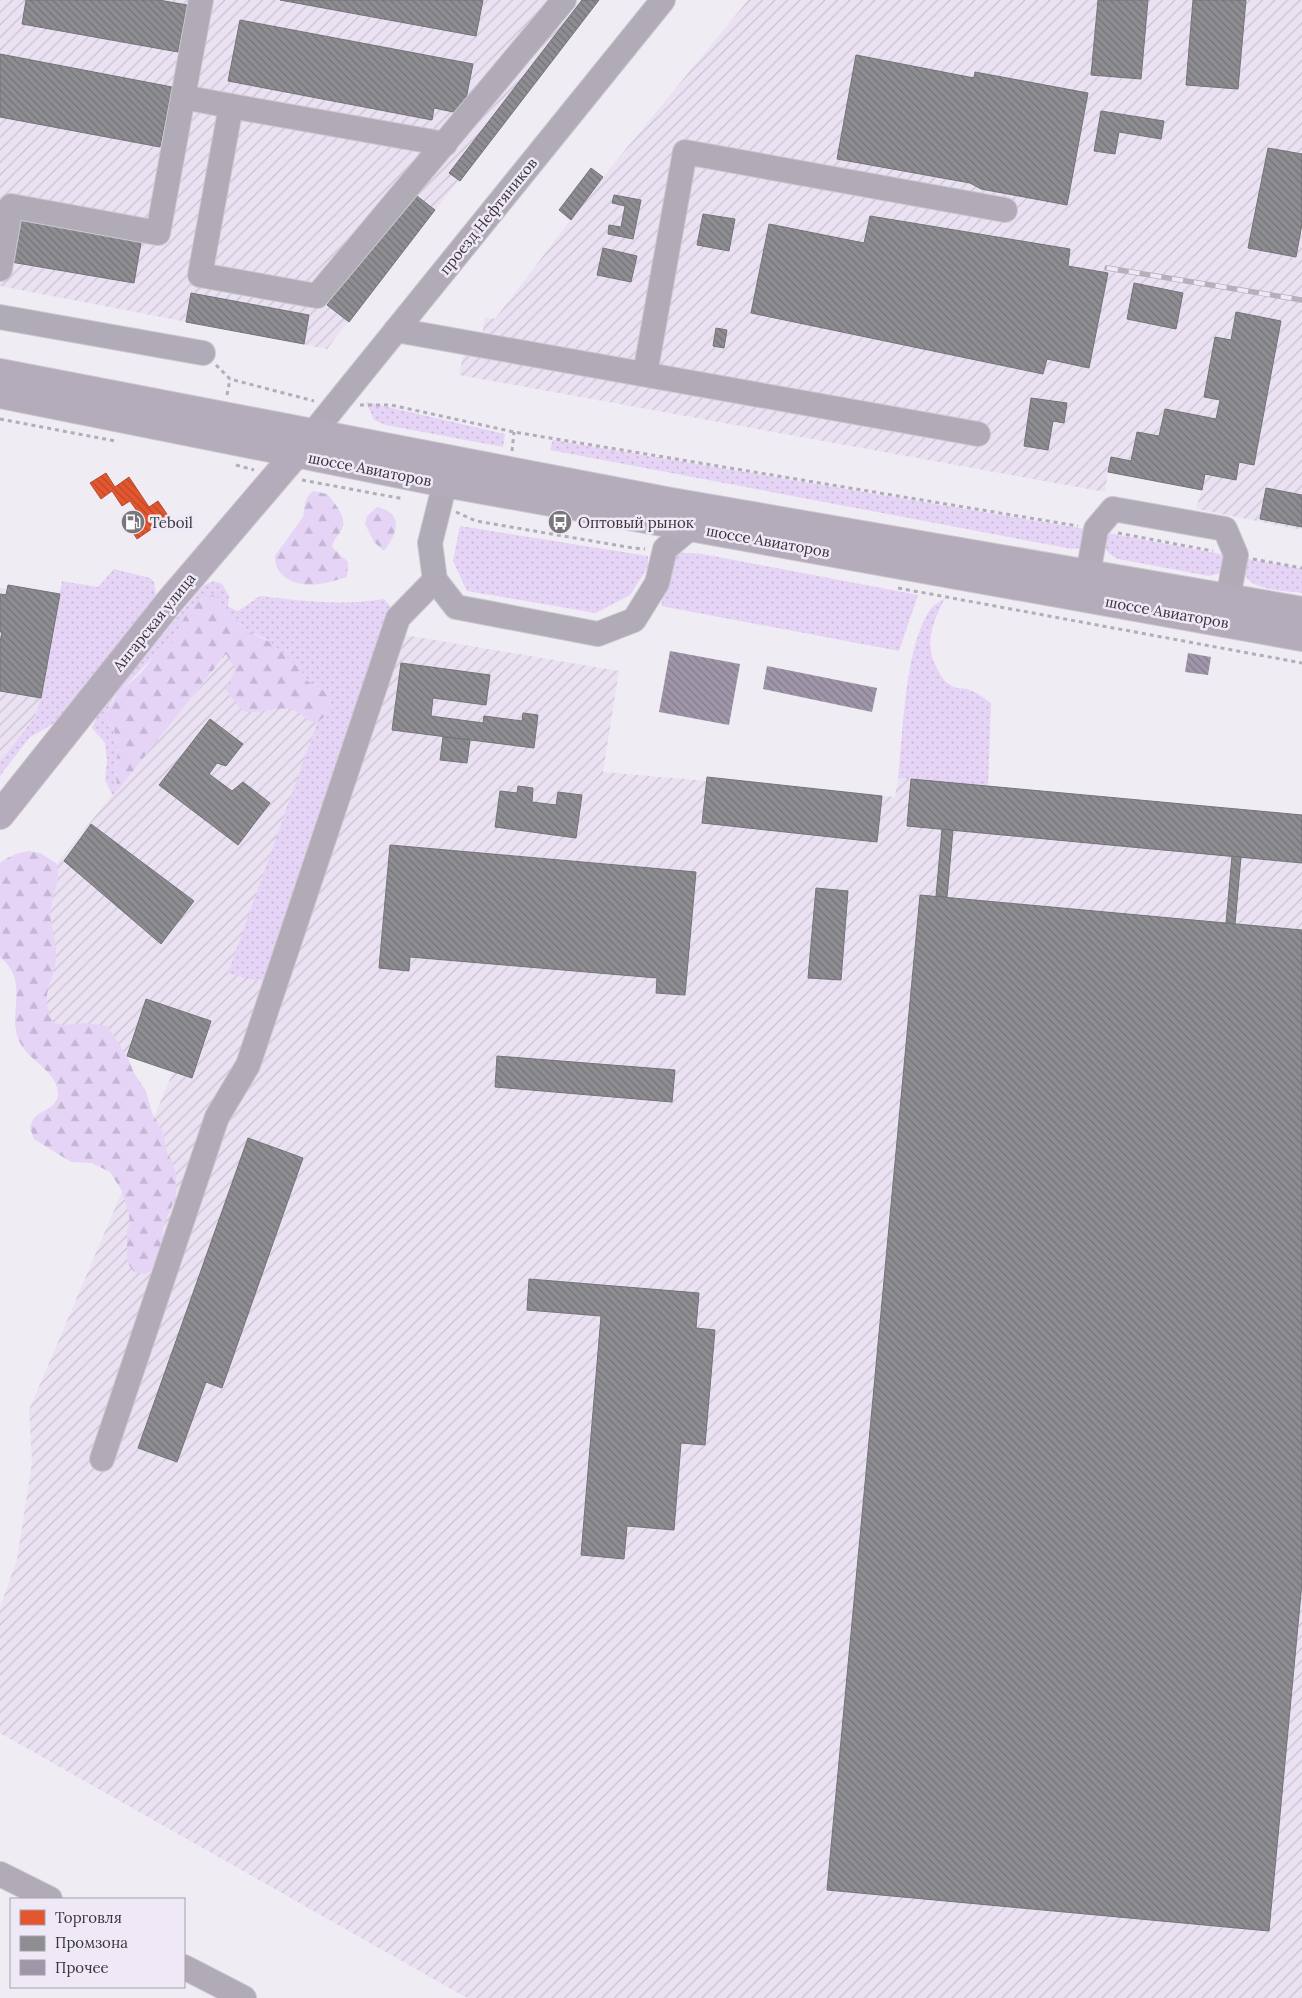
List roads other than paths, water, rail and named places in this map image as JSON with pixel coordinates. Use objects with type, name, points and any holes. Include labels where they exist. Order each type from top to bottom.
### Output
[{"type":"main road","name":"шоссе Авиаторов","points":[[0,373],[671,502],[1302,611]]},
{"type":"main road","name":"шоссе Авиаторов","points":[[0,394],[445,483],[1302,637]]},
{"type":"main road","name":"Ангарская улица","points":[[0,816],[172,600],[313,434]]},
{"type":"street","points":[[0,269],[6,205],[158,233],[201,0]]},
{"type":"street","points":[[231,106],[200,275],[317,296],[564,0]]},
{"type":"street","name":"проезд Нефтяников","points":[[313,434],[663,0]]},
{"type":"street","points":[[183,97],[445,144]]},
{"type":"street","points":[[645,374],[685,152],[1005,210]]},
{"type":"street","points":[[0,316],[203,353]]},
{"type":"street","points":[[396,330],[978,434]]},
{"type":"street","points":[[445,483],[430,543],[435,580],[456,607],[598,634],[634,620],[657,583],[665,549],[691,527]]},
{"type":"street","points":[[1088,574],[1096,529],[1113,509],[1225,529],[1236,555],[1228,598]]},
{"type":"street","points":[[102,1459],[217,1117],[248,1065],[258,1037],[398,618],[435,580]]},
{"type":"street","points":[[0,1874],[48,1898]]},
{"type":"street","points":[[185,1968],[244,1998]]},
{"type":"railway","points":[[1107,268],[1302,300]]},
{"type":"place","name":"Teboil","points":[[133,522]]},
{"type":"place","name":"Оптовый рынок","points":[[560,522]]}]
